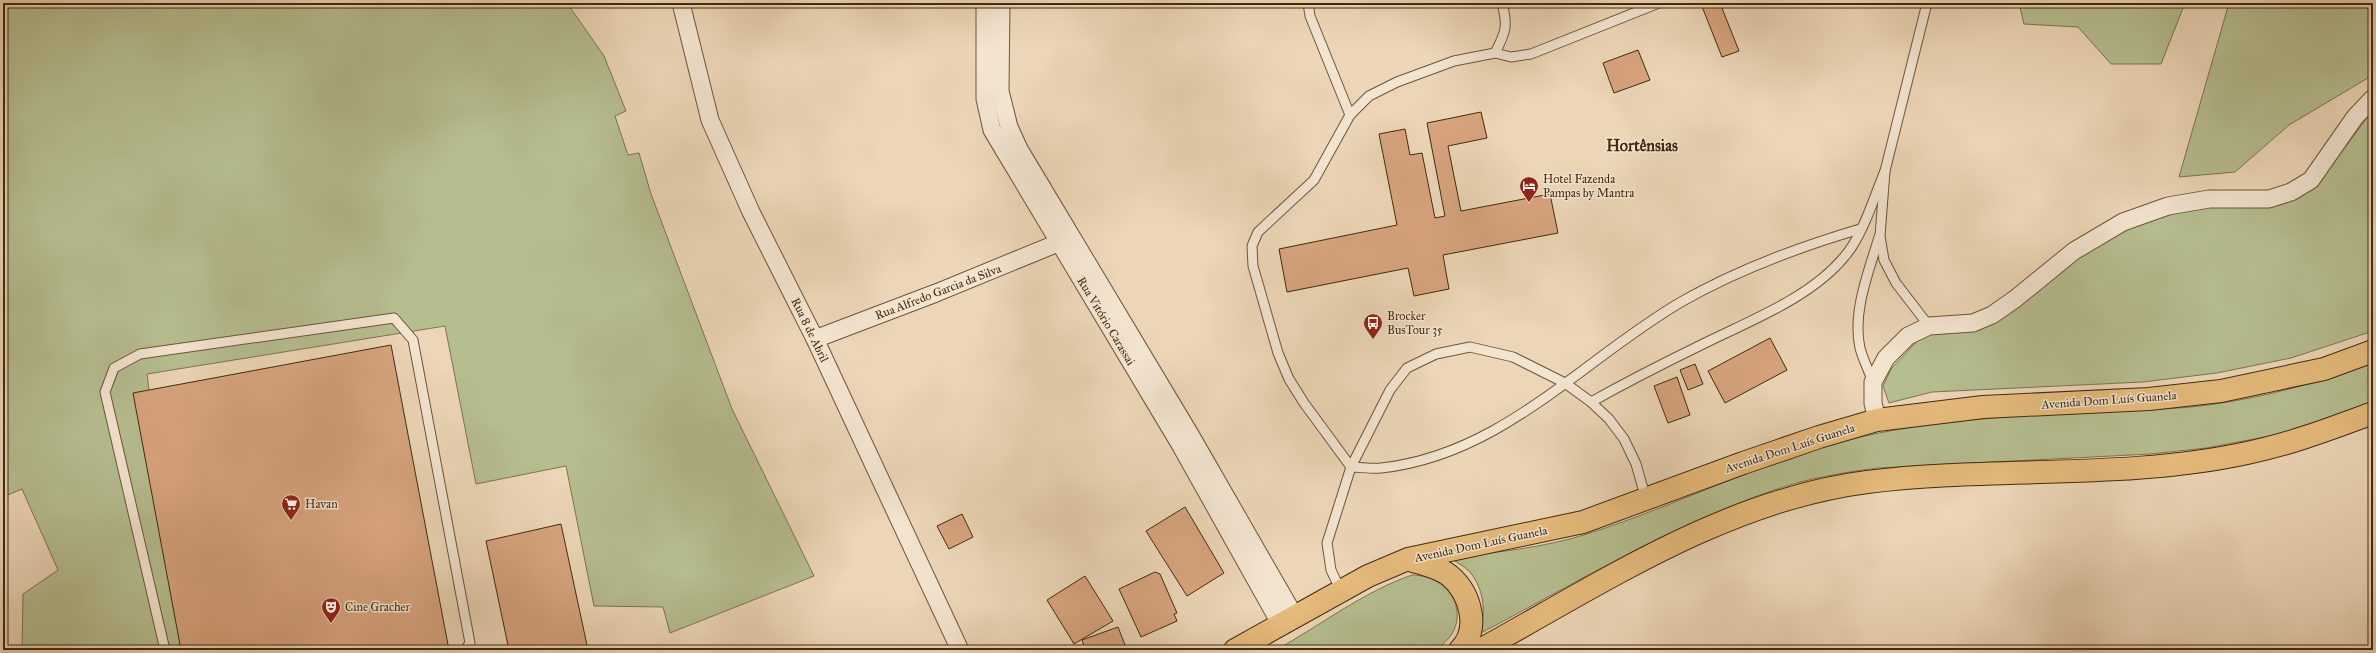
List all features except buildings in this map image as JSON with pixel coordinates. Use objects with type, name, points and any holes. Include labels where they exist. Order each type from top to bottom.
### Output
[{"type":"main road","name":"Avenida Dom Luís Guanela","points":[[1235,650],[1368,576],[1408,559],[1560,528],[1647,500],[1819,436],[1877,420],[1983,408],[2149,399],[2221,391],[2324,369],[2373,351]]},
{"type":"main road","points":[[1480,650],[1679,542],[1754,510],[1803,495],[1866,482],[2169,465],[2246,454],[2302,439],[2373,413]]},
{"type":"main road","points":[[1408,559],[1449,575],[1461,588],[1470,608],[1471,629],[1460,650]]},
{"type":"street","name":"Rua 8 de Abril","points":[[681,3],[710,120],[751,212],[815,339],[960,650]]},
{"type":"street","name":"Rua Vitório Carassai","points":[[985,3],[986,100],[992,130],[1066,240],[1191,436],[1288,621]]},
{"type":"street","name":"Rua Vitório Carassai","points":[[1001,3],[1000,91],[1009,127],[1019,150],[1066,240]]},
{"type":"street","points":[[1877,420],[1873,402],[1873,382],[1886,358],[1908,336],[1929,326],[1974,323],[1992,315],[2015,299],[2074,250],[2123,222],[2168,206],[2209,199],[2270,198],[2292,192],[2311,180],[2355,117],[2373,98]]},
{"type":"street","name":"Rua Alfredo Garcia da Silva","points":[[815,339],[1066,240]]},
{"type":"lane","points":[[1308,3],[1310,16],[1350,114]]},
{"type":"lane","points":[[1495,53],[1505,34],[1507,20],[1502,3]]},
{"type":"lane","points":[[1351,467],[1289,379],[1278,353],[1253,266],[1252,246],[1258,232],[1271,218],[1295,200],[1314,180],[1350,114],[1369,96],[1397,82],[1454,61],[1495,53],[1511,57],[1531,54],[1659,3]]},
{"type":"lane","points":[[1591,402],[1661,364],[1771,310],[1823,279],[1846,255],[1860,230],[1885,171],[1927,3]]},
{"type":"lane","points":[[1873,382],[1860,347],[1859,321],[1866,280],[1880,236],[1885,171]]},
{"type":"lane","points":[[1351,467],[1380,468],[1416,461],[1452,450],[1500,428],[1533,409],[1628,335],[1682,302],[1728,277],[1785,255],[1860,230]]},
{"type":"lane","points":[[1880,236],[1884,260],[1896,283],[1929,326]]},
{"type":"lane","points":[[165,650],[106,392],[114,368],[140,354],[394,318],[414,340],[470,643],[465,650]]},
{"type":"lane","points":[[1341,591],[1331,570],[1327,544],[1351,467],[1390,390],[1407,368],[1436,354],[1470,347],[1513,357],[1565,383],[1591,402],[1609,418],[1624,439],[1636,464],[1647,500]]},
{"type":"green space","points":[[3,3],[567,3],[604,56],[626,111],[615,116],[628,155],[639,153],[651,194],[732,409],[814,576],[670,633],[663,607],[594,606],[566,466],[476,484],[445,326],[147,374],[181,650],[22,650],[23,594],[58,570],[22,489],[3,497]]},
{"type":"green space","points":[[2019,3],[2185,3],[2161,64],[2111,64],[2078,27],[2024,24]]},
{"type":"green space","points":[[2229,3],[2373,3],[2373,75],[2289,125],[2235,172],[2179,177]]},
{"type":"green space","points":[[2373,110],[2373,331],[2291,358],[2217,373],[2143,382],[1932,392],[1889,403],[1883,386],[1891,369],[1920,338],[1933,332],[1978,328],[2072,259],[2122,228],[2164,212],[2207,205],[2271,205],[2302,196],[2319,182]]},
{"type":"green space","points":[[2373,363],[2373,401],[2331,418],[2286,433],[2206,448],[2151,454],[1877,468],[1824,476],[1793,484],[1752,498],[1672,532],[1479,634],[1483,618],[1483,601],[1478,585],[1469,571],[1450,558],[1536,546],[1570,539],[1624,522],[1732,479],[1804,453],[1879,433],[1940,423],[2002,417],[2177,408],[2207,405],[2270,394],[2332,377]]},
{"type":"green space","points":[[1412,575],[1428,578],[1441,584],[1450,593],[1456,605],[1457,617],[1454,629],[1447,641],[1434,650],[1276,650],[1376,590]]},
{"type":"place","name":"Hotel Fazenda Pampas by Mantra","points":[[1529,203]]},
{"type":"place","name":"Brocker BusTour 35","points":[[1373,340]]},
{"type":"place","name":"Havan","points":[[291,521]]},
{"type":"place","name":"Cine Gracher","points":[[331,624]]},
{"type":"district","name":"Hortênsias","points":[[1642,145]]}]
